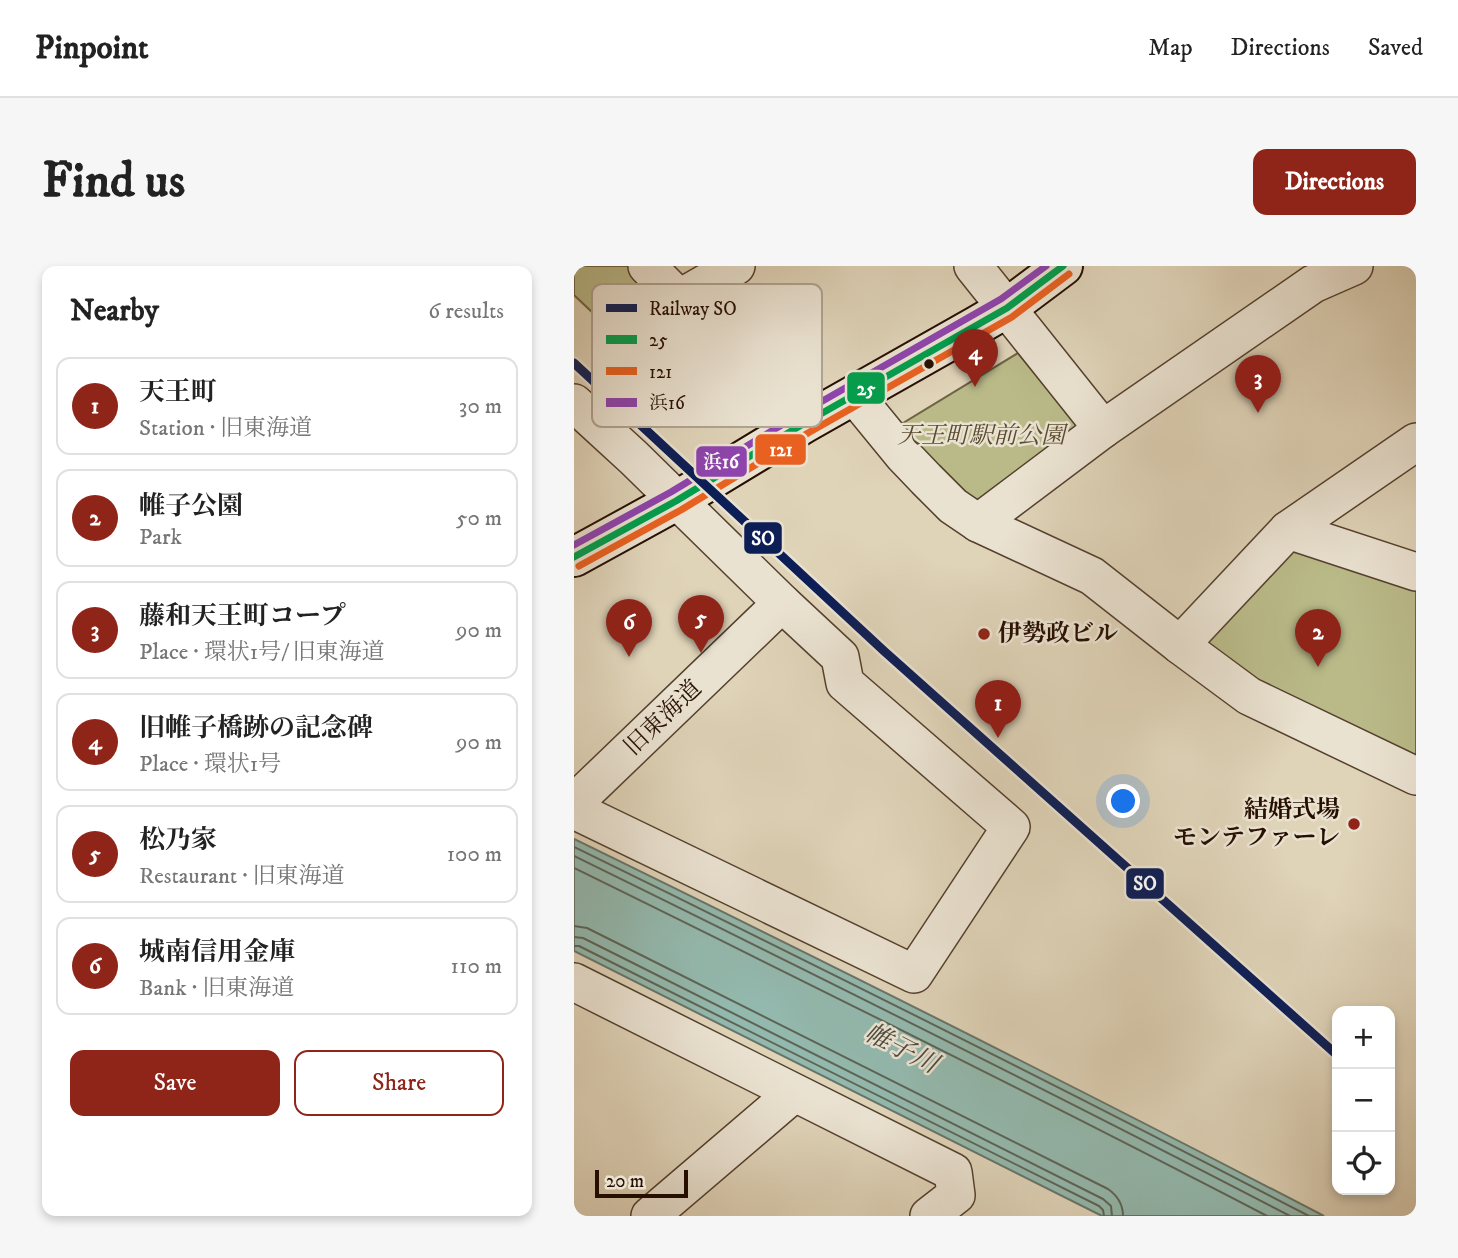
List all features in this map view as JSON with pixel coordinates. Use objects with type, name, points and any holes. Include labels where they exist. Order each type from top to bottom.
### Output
[{"type":"street","points":[[647,266],[665,284]]},
{"type":"street","points":[[705,284],[736,266]]},
{"type":"street","points":[[973,266],[1103,429]]},
{"type":"street","points":[[822,413],[1007,308],[1063,266]]},
{"type":"street","points":[[978,523],[1103,429],[1313,284],[1354,266]]},
{"type":"street","points":[[854,395],[886,436],[926,479],[953,506],[978,523],[1092,576],[1250,696],[1416,776]]},
{"type":"street","points":[[574,403],[592,420]]},
{"type":"street","points":[[574,810],[914,974],[1011,827],[845,683],[840,657],[600,427]]},
{"type":"street","points":[[574,557],[677,501],[798,427]]},
{"type":"street","points":[[1180,645],[1288,530],[1416,442]]},
{"type":"street","points":[[1288,530],[1416,572]]},
{"type":"street","name":"旧東海道","points":[[574,803],[782,603]]},
{"type":"street","points":[[574,982],[953,1172],[956,1195],[929,1216]]},
{"type":"street","points":[[650,1216],[794,1093]]},
{"type":"green space","points":[[574,266],[628,266],[646,284],[592,284],[592,312],[574,295]]},
{"type":"green space","name":"天王町駅前公園","points":[[1018,353],[1079,427],[974,509],[895,428]]},
{"type":"green space","points":[[1285,546],[1416,589],[1416,769],[1187,644]]},
{"type":"water","name":"帷子川","points":[[574,839],[950,1025],[1324,1216],[1102,1216],[574,951]]},
{"type":"rail line","name":"SO","points":[[574,363],[592,380]]},
{"type":"rail line","name":"SO","points":[[643,427],[884,651],[1332,1051]]},
{"type":"transit line","name":"浜16","points":[[822,401],[1001,299],[1046,266]]},
{"type":"transit line","name":"25","points":[[822,413],[1007,308],[1063,266]]},
{"type":"transit line","name":"121","points":[[822,425],[1012,317],[1069,274]]},
{"type":"transit line","name":"浜16","points":[[574,545],[671,492],[778,427]]},
{"type":"transit line","name":"25","points":[[574,557],[676,501],[798,427]]},
{"type":"transit line","name":"121","points":[[579,566],[681,510],[819,427]]},
{"type":"place","name":"旧帷子橋跡の記念碑","points":[[975,387]]},
{"type":"place","name":"藤和天王町コープ","points":[[1258,413]]},
{"type":"place","name":"伊勢政ビル","points":[[984,634]]},
{"type":"place","name":"松乃家","points":[[701,653]]},
{"type":"place","name":"城南信用金庫","points":[[629,657]]},
{"type":"place","name":"帷子公園","points":[[1318,667]]},
{"type":"place","name":"天王町","points":[[998,738]]},
{"type":"place","name":"結婚式場 モンテファーレ","points":[[1354,824]]}]
